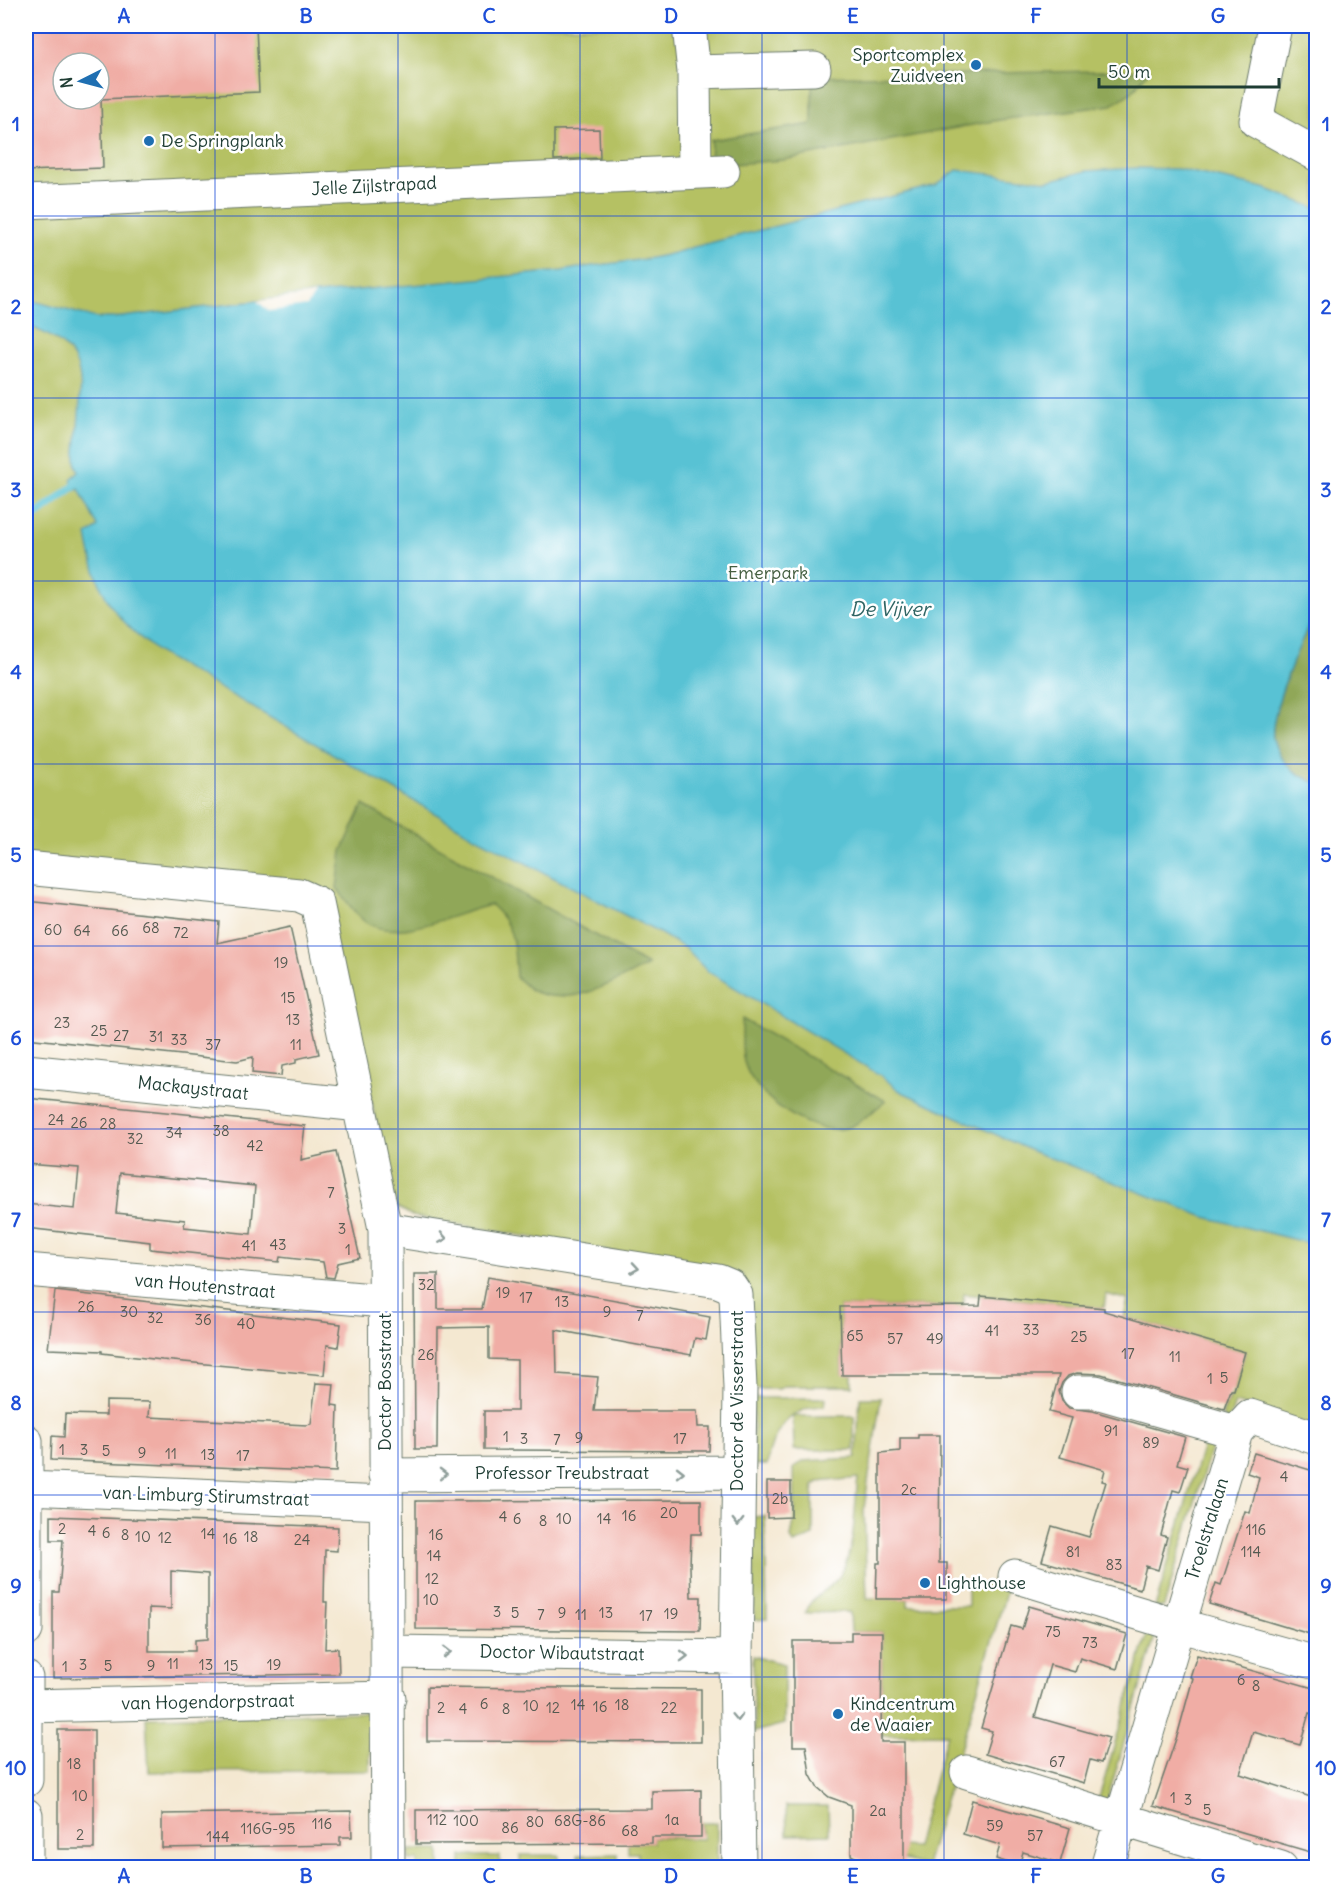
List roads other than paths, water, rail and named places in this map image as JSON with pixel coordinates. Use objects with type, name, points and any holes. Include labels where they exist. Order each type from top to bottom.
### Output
[{"type":"street","points":[[689,26],[694,72],[814,69]]},
{"type":"street","points":[[1275,26],[1256,121],[1317,153]]},
{"type":"street","name":"Jelle Zijlstrapad","points":[[26,202],[709,171],[694,72]]},
{"type":"street","name":"Doctor Bosstraat","points":[[26,868],[299,895],[317,903],[385,1229],[385,1489],[389,1652],[388,1868]]},
{"type":"street","name":"Mackaystraat","points":[[26,1071],[360,1105]]},
{"type":"street","name":"Doctor de Visserstraat","points":[[385,1229],[718,1281],[730,1286],[736,1295],[740,1388],[736,1657],[739,1868]]},
{"type":"street","name":"van Houtenstraat","points":[[26,1270],[384,1301]]},
{"type":"street","points":[[1078,1392],[1096,1392],[1236,1432],[1250,1416],[1317,1438]]},
{"type":"street","name":"Troelstralaan","points":[[1107,1868],[1236,1432]]},
{"type":"street","points":[[26,1441],[26,1630]]},
{"type":"street","name":"Professor Treubstraat","points":[[385,1489],[738,1472]]},
{"type":"street","name":"van Limburg Stirumstraat","points":[[27,1488],[385,1489]]},
{"type":"street","points":[[1015,1576],[1178,1625],[1317,1663]]},
{"type":"street","name":"Doctor Wibautstraat","points":[[389,1652],[736,1657]]},
{"type":"street","points":[[26,1692],[26,1780]]},
{"type":"street","name":"van Hogendorpstraat","points":[[26,1692],[389,1698]]},
{"type":"street","points":[[967,1772],[1281,1868]]},
{"type":"street","points":[[26,1815],[26,1868]]},
{"type":"water","name":"De Vijver","points":[[1136,168],[1178,169],[1264,188],[1316,208],[1316,611],[1287,677],[1275,715],[1273,731],[1274,743],[1286,763],[1302,776],[1316,783],[1316,1245],[1205,1217],[1032,1151],[900,1091],[880,1075],[707,971],[685,948],[474,836],[159,653],[118,615],[109,603],[96,574],[87,535],[98,527],[79,489],[74,491],[71,479],[79,472],[76,456],[80,383],[73,356],[63,345],[48,335],[26,325],[26,299],[96,318],[113,318],[315,294],[562,271],[674,253],[936,185],[957,170],[1048,181],[1086,171]]},
{"type":"waterway","points":[[26,523],[81,481]]},
{"type":"place","name":"Sportcomplex Zuidveen","points":[[976,65]]},
{"type":"place","name":"De Springplank","points":[[149,141]]},
{"type":"place","name":"Lighthouse","points":[[925,1583]]},
{"type":"place","name":"Kindcentrum de Waaier","points":[[838,1714]]},
{"type":"park label","name":"Emerpark","points":[[768,573]]}]
